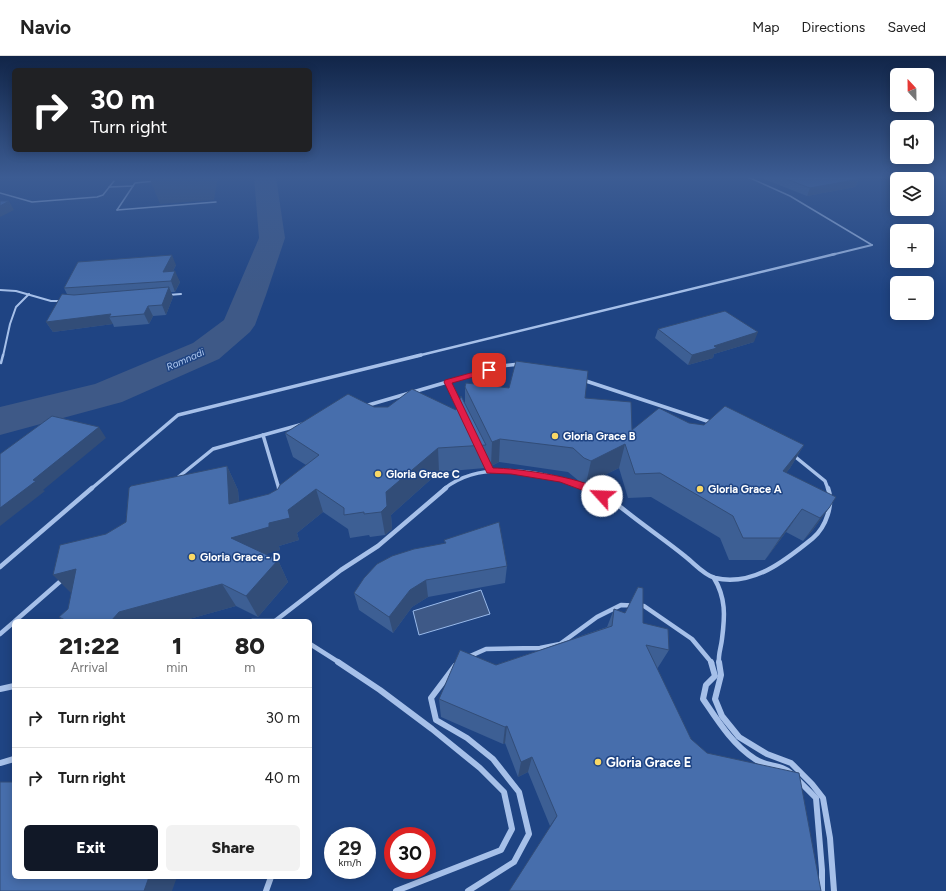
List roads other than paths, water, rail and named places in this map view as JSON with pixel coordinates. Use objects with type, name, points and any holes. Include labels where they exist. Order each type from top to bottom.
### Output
[{"type":"street","points":[[0,567],[178,415],[872,245]]},
{"type":"street","points":[[359,408],[502,366],[515,364],[524,365]]},
{"type":"street","points":[[575,377],[721,426]]},
{"type":"street","points":[[448,382],[464,416]]},
{"type":"street","points":[[172,482],[212,449],[307,423]]},
{"type":"street","points":[[263,436],[283,502]]},
{"type":"street","points":[[480,450],[490,471]]},
{"type":"street","points":[[279,619],[342,570],[378,546],[452,482],[469,475],[490,471],[511,471],[560,479],[591,490],[614,502],[686,556],[699,569],[714,578],[732,580],[755,576],[783,562],[816,535],[830,510],[830,494],[825,481],[788,451]]},
{"type":"street","points":[[16,619],[68,575]]},
{"type":"street","points":[[714,578],[722,590],[724,604],[722,640],[718,655],[721,675],[715,699],[722,716],[739,737],[767,754],[791,763],[812,784],[823,798],[830,838],[834,891]]},
{"type":"street","points":[[468,891],[514,862],[529,834],[519,792],[493,758],[466,738],[436,720],[431,698],[443,679],[460,660],[486,649],[540,648],[560,644],[597,617],[621,605],[644,606],[692,639],[711,661],[715,676],[706,685],[703,699],[728,736],[756,760],[788,770],[816,798],[822,870],[822,891]]},
{"type":"street","points":[[0,634],[12,623]]},
{"type":"street","points":[[312,645],[380,690],[432,729],[480,768],[504,792],[512,829],[501,850],[396,891]]},
{"type":"street","points":[[0,689],[12,686]]},
{"type":"street","points":[[0,763],[12,760]]},
{"type":"street","points":[[266,891],[270,879]]},
{"type":"lane","points":[[823,216],[872,245]]},
{"type":"lane","points":[[0,290],[16,291],[51,301],[66,301]]},
{"type":"lane","points":[[1,363],[10,324],[16,307],[29,294]]},
{"type":"lane","points":[[165,295],[181,294]]},
{"type":"water","points":[[481,590],[490,614],[419,635],[413,611]]},
{"type":"waterway","name":"Ramnadi","points":[[0,421],[108,393],[206,351],[238,325],[272,238],[269,216]]},
{"type":"place","name":"Gloria Grace B","points":[[555,436]]},
{"type":"place","name":"Gloria Grace C","points":[[378,474]]},
{"type":"place","name":"Gloria Grace A","points":[[700,489]]},
{"type":"place","name":"Gloria Grace - D","points":[[192,557]]},
{"type":"place","name":"Gloria Grace E","points":[[598,762]]}]
